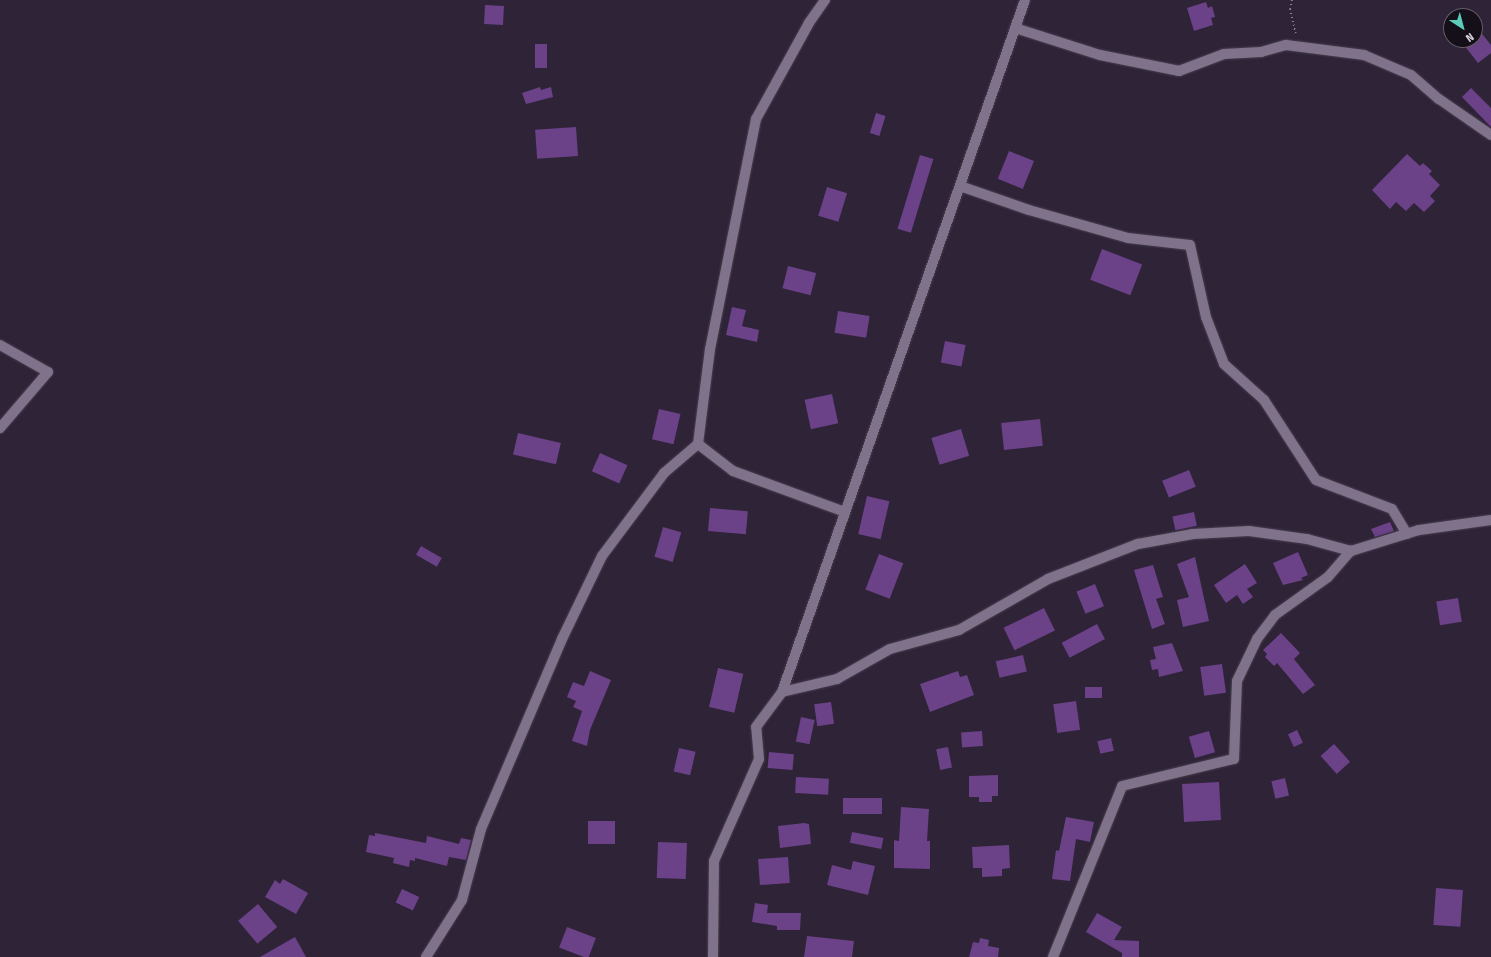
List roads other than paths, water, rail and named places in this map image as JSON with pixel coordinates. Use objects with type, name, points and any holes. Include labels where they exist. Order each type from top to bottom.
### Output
[{"type":"street","points":[[426,957],[462,900],[481,829],[562,639],[602,556],[664,473],[698,444],[710,349],[756,119],[809,23],[825,0]]},
{"type":"street","points":[[713,957],[714,861],[759,759],[756,727],[782,692],[1025,0]]},
{"type":"street","points":[[1015,28],[1100,55],[1179,71],[1224,54],[1261,52],[1286,45],[1364,55],[1411,75],[1438,99],[1491,135]]},
{"type":"street","points":[[960,186],[1029,210],[1128,238],[1190,245],[1206,317],[1224,364],[1264,400],[1316,480],[1392,509],[1407,534]]},
{"type":"street","points":[[0,345],[48,372],[0,428]]},
{"type":"street","points":[[698,444],[733,472],[845,512]]},
{"type":"street","points":[[782,692],[837,679],[890,648],[959,630],[1048,579],[1138,544],[1193,534],[1249,531],[1307,539],[1351,551],[1366,549],[1407,534],[1491,520]]},
{"type":"street","points":[[1053,957],[1122,786],[1234,759],[1237,681],[1257,639],[1275,615],[1328,576],[1351,551]]}]
